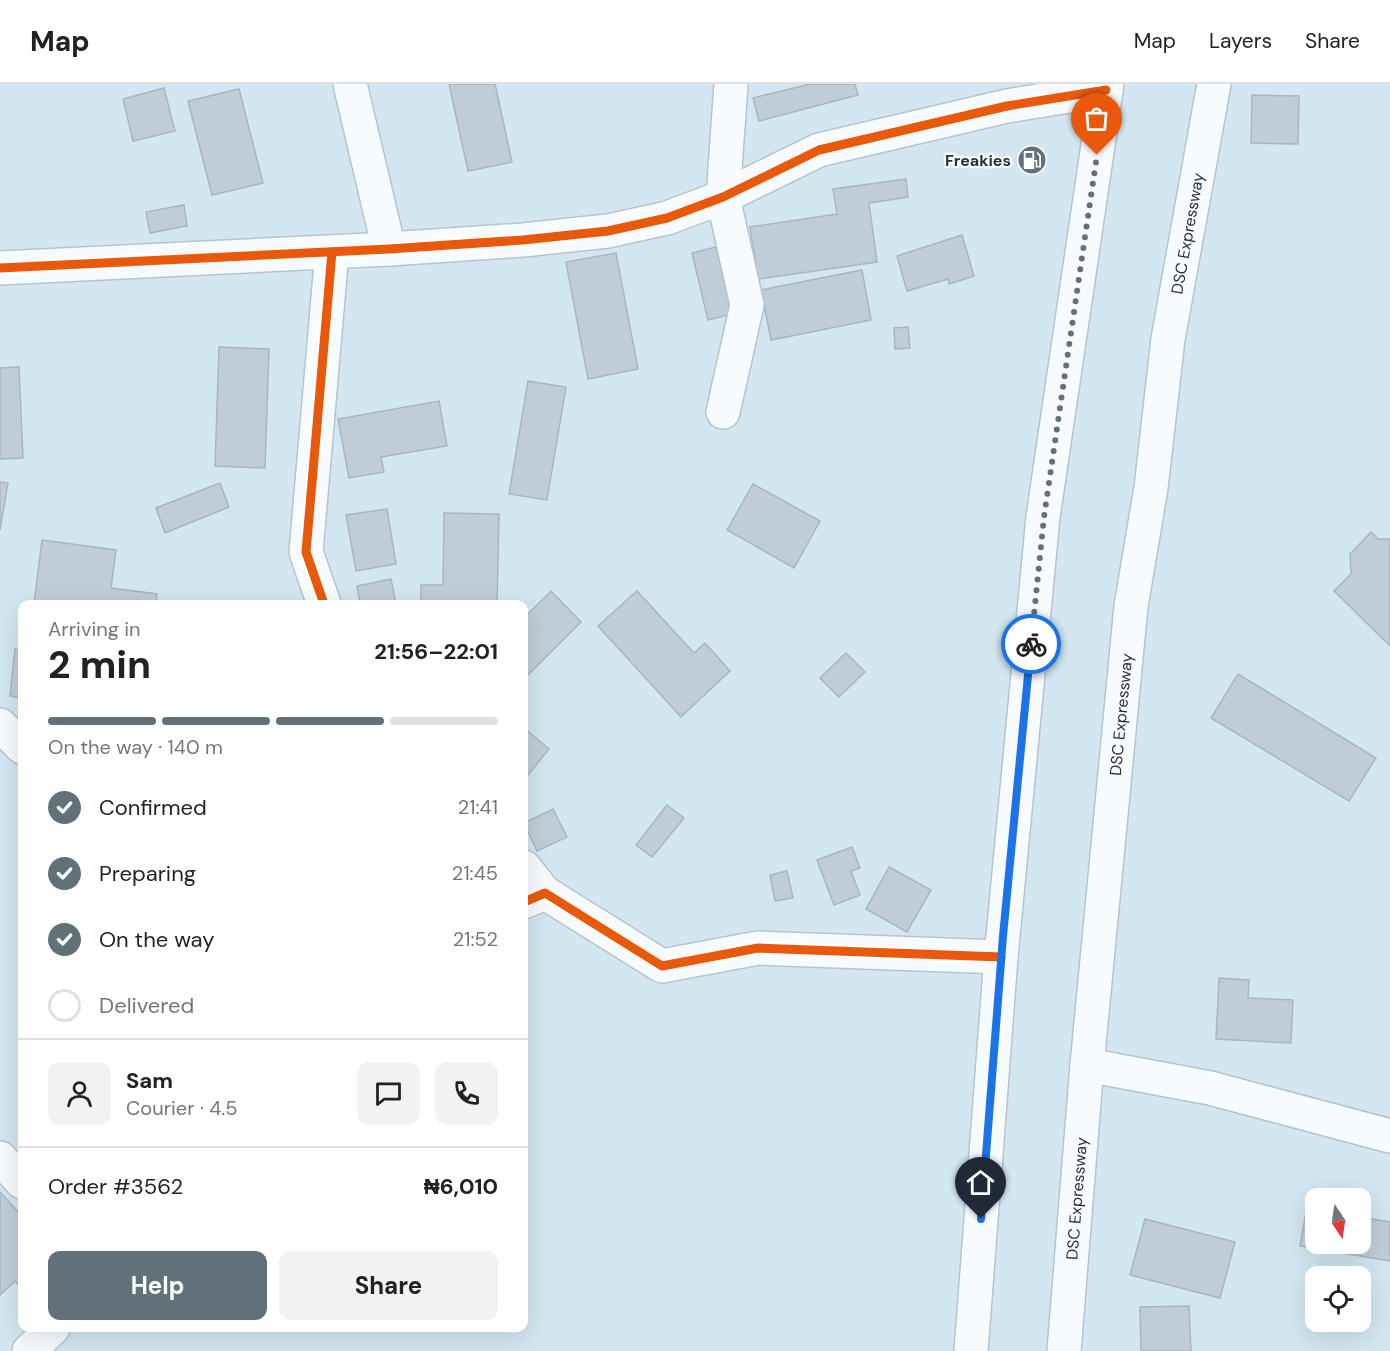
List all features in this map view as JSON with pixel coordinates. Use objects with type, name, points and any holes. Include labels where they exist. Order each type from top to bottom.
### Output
[{"type":"street","points":[[350,84],[389,249]]},
{"type":"street","points":[[723,412],[747,305],[723,197],[731,84]]},
{"type":"street","name":"DSC Expressway","points":[[1064,1351],[1087,1065],[1131,606],[1151,488],[1168,339],[1214,84]]},
{"type":"street","points":[[0,268],[389,249],[523,240],[608,231],[667,218],[723,197],[819,150],[1008,106],[1106,87],[1044,517],[1001,957],[971,1351]]},
{"type":"street","points":[[323,600],[306,552],[332,252]]},
{"type":"street","points":[[0,725],[18,743]]},
{"type":"street","points":[[528,879],[534,898],[662,966],[758,948],[1001,957]]},
{"type":"street","points":[[1087,1065],[1210,1088],[1390,1136]]},
{"type":"street","points":[[0,1158],[18,1178]]},
{"type":"street","points":[[29,1351],[48,1332]]},
{"type":"building","points":[[449,84],[495,84],[512,162],[468,171]]},
{"type":"building","points":[[810,84],[855,84],[858,95],[759,121],[753,98]]},
{"type":"building","points":[[164,88],[175,131],[133,141],[123,99]]},
{"type":"building","points":[[239,89],[263,183],[212,195],[188,101]]},
{"type":"building","points":[[1252,95],[1299,96],[1298,144],[1251,143]]},
{"type":"building","points":[[906,179],[908,197],[869,203],[877,262],[758,279],[750,227],[837,214],[833,189]]},
{"type":"building","points":[[184,205],[187,226],[150,233],[146,212]]},
{"type":"building","points":[[962,235],[974,276],[949,284],[948,279],[907,291],[897,256]]},
{"type":"building","points":[[716,247],[732,314],[708,320],[692,253]]},
{"type":"building","points":[[616,253],[638,369],[588,379],[566,262]]},
{"type":"building","points":[[862,270],[871,320],[771,340],[761,290]]},
{"type":"building","points":[[908,327],[910,348],[895,349],[894,328]]},
{"type":"building","points":[[219,347],[269,349],[265,468],[215,466]]},
{"type":"building","points":[[19,367],[23,458],[0,459],[0,368]]},
{"type":"building","points":[[528,381],[566,387],[547,500],[509,494]]},
{"type":"building","points":[[439,401],[447,446],[381,457],[384,472],[349,478],[338,419]]},
{"type":"building","points":[[0,482],[8,483],[0,530]]},
{"type":"building","points":[[220,483],[229,507],[165,533],[156,508]]},
{"type":"building","points":[[753,484],[820,521],[794,568],[727,530]]},
{"type":"building","points":[[387,509],[396,564],[356,571],[346,515]]},
{"type":"building","points":[[444,513],[499,514],[497,600],[421,600],[421,585],[443,585]]},
{"type":"building","points":[[1371,532],[1378,539],[1390,539],[1390,646],[1334,591],[1351,574],[1350,554]]},
{"type":"building","points":[[42,540],[116,550],[111,588],[157,594],[156,600],[34,600]]},
{"type":"building","points":[[391,579],[395,600],[359,600],[357,586]]},
{"type":"building","points":[[551,591],[581,622],[528,675],[528,614]]},
{"type":"building","points":[[637,591],[694,653],[705,643],[730,671],[681,717],[598,626]]},
{"type":"building","points":[[15,649],[18,649],[18,697],[10,696]]},
{"type":"building","points":[[846,653],[865,672],[839,697],[820,678]]},
{"type":"building","points":[[1238,674],[1376,758],[1349,801],[1211,718]]},
{"type":"building","points":[[528,731],[549,749],[528,775]]},
{"type":"building","points":[[667,805],[684,818],[652,857],[636,845]]},
{"type":"building","points":[[553,809],[567,837],[537,851],[528,832],[528,821]]},
{"type":"building","points":[[852,847],[860,868],[851,871],[860,895],[834,905],[817,860]]},
{"type":"building","points":[[889,867],[931,890],[907,932],[866,909]]},
{"type":"building","points":[[787,871],[793,898],[775,901],[770,875]]},
{"type":"building","points":[[1219,978],[1249,980],[1248,998],[1293,1000],[1291,1043],[1216,1039]]},
{"type":"building","points":[[0,1192],[18,1212],[18,1284],[15,1281],[0,1295]]},
{"type":"building","points":[[1305,1218],[1305,1247],[1300,1246]]},
{"type":"building","points":[[1145,1219],[1235,1242],[1220,1298],[1130,1275]]},
{"type":"building","points":[[1371,1219],[1390,1222],[1390,1261],[1348,1254],[1371,1254]]},
{"type":"building","points":[[1189,1306],[1191,1351],[1141,1351],[1140,1307]]},
{"type":"cycle path","points":[[0,268],[389,249],[523,240],[608,231],[667,218],[723,197],[819,150],[1007,106],[1106,90]]},
{"type":"cycle path","points":[[323,600],[306,552],[332,252]]},
{"type":"cycle path","points":[[528,900],[545,893],[662,966],[758,948],[1001,957]]},
{"type":"way so far","points":[[1031,644],[1044,517],[1097,155]]},
{"type":"place","name":"Freakies","points":[[1032,160]]},
{"type":"route","points":[[981,1219],[988,1106],[1031,644]]}]
